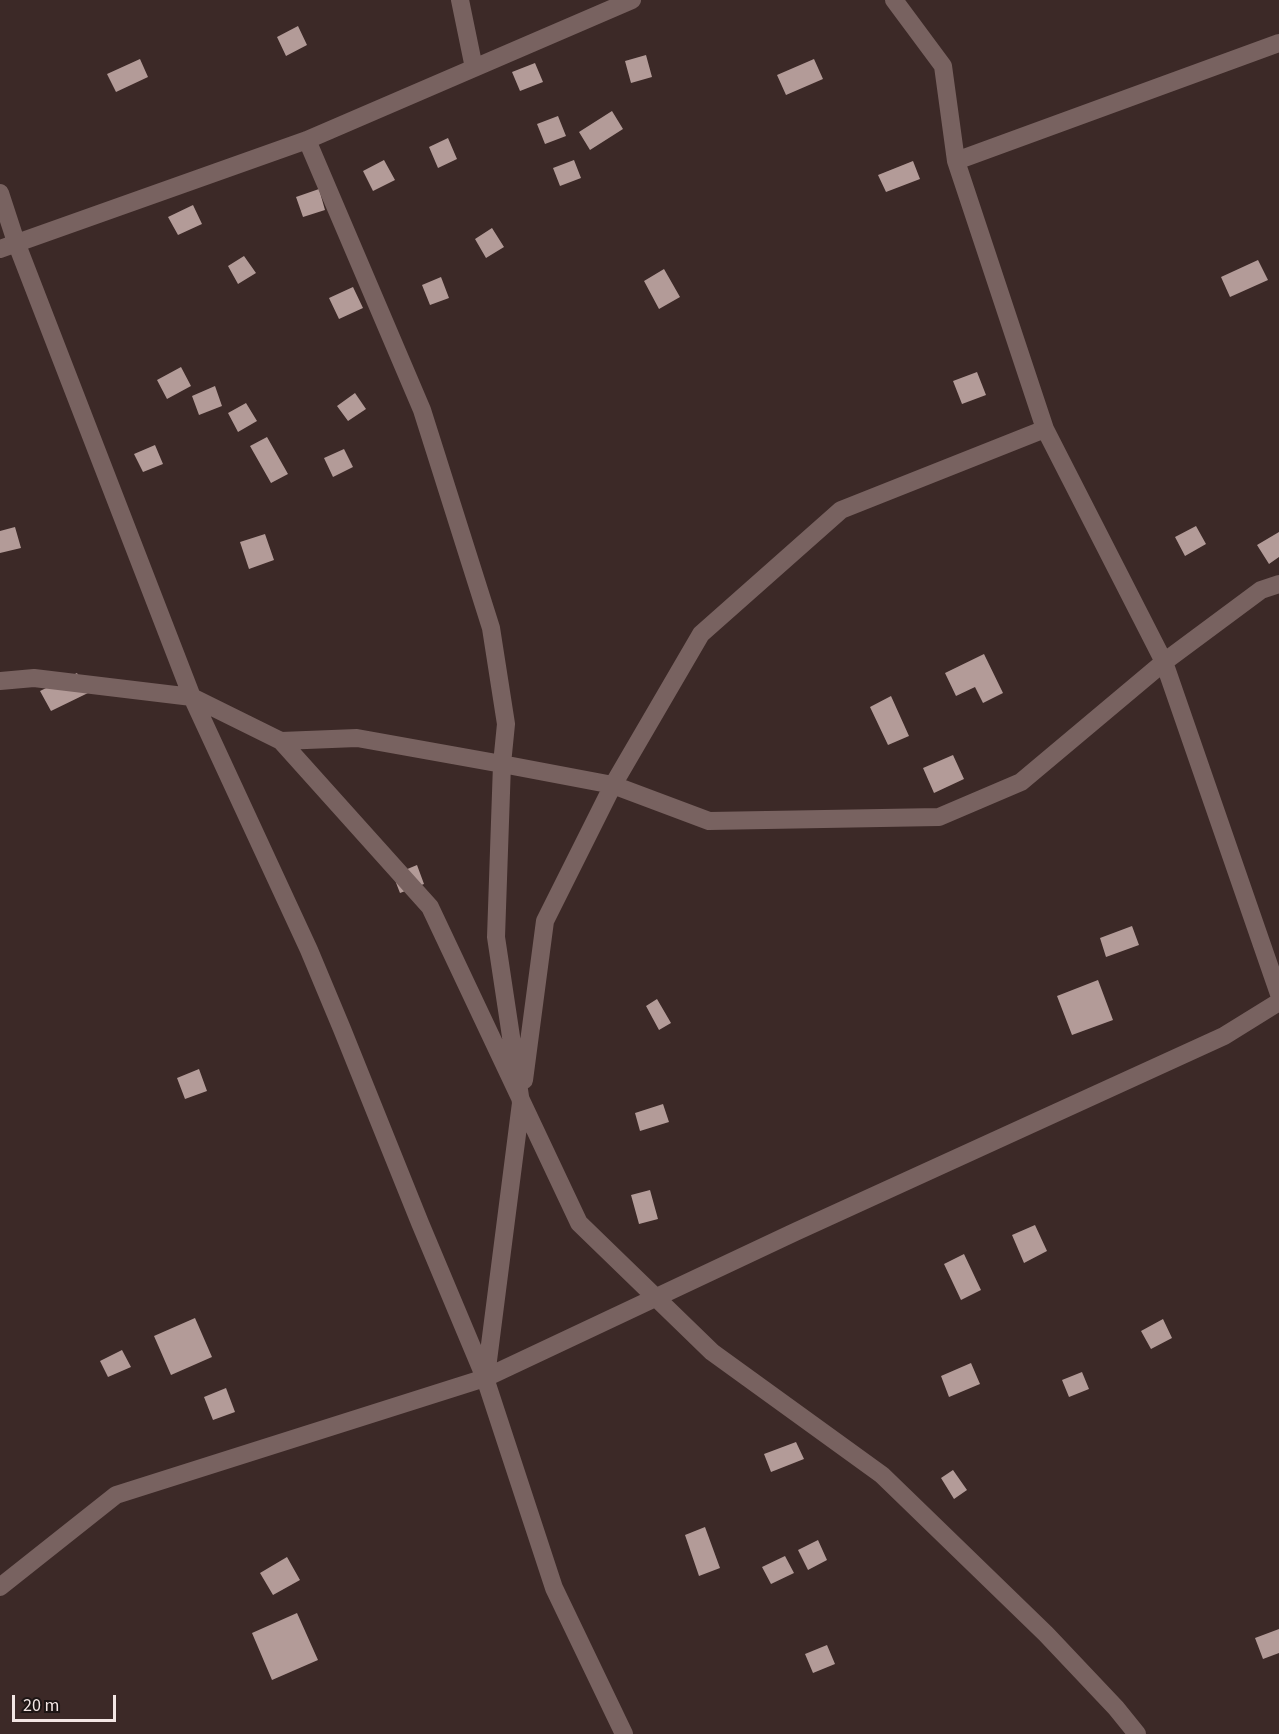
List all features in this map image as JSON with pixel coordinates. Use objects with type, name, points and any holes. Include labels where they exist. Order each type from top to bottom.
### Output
[{"type":"street","points":[[460,0],[474,68]]},
{"type":"street","points":[[8,246],[307,140],[632,0]]},
{"type":"street","points":[[894,0],[943,66],[956,160],[1045,429],[1164,662],[1279,994]]},
{"type":"street","points":[[956,160],[1279,43]]},
{"type":"street","points":[[307,140],[422,410],[491,628],[506,723],[502,764],[496,938],[521,1103]]},
{"type":"street","points":[[0,193],[8,246],[192,697],[317,969],[485,1378],[554,1588],[624,1734]]},
{"type":"street","points":[[485,1378],[545,921],[613,785],[700,634],[841,510],[1045,429]]},
{"type":"street","points":[[281,741],[357,738],[502,764],[613,785],[709,821],[939,817],[1021,782],[1164,662],[1261,590],[1279,584]]},
{"type":"street","points":[[0,681],[34,678],[192,697],[281,741],[430,907],[579,1223],[712,1352],[882,1475],[1046,1634],[1116,1708],[1137,1734]]},
{"type":"street","points":[[0,1587],[116,1495],[485,1378],[795,1232],[1224,1036],[1279,1002]]},
{"type":"building","points":[[298,26],[307,45],[286,56],[277,37]]},
{"type":"building","points":[[646,55],[652,77],[631,83],[625,61]]},
{"type":"building","points":[[140,59],[148,77],[116,92],[107,74]]},
{"type":"building","points":[[814,59],[823,79],[786,95],[777,75]]},
{"type":"building","points":[[535,63],[543,82],[520,91],[512,72]]},
{"type":"building","points":[[612,111],[623,129],[590,150],[579,132]]},
{"type":"building","points":[[558,116],[566,136],[545,144],[537,124]]},
{"type":"building","points":[[448,138],[457,159],[438,168],[429,147]]},
{"type":"building","points":[[384,160],[395,180],[373,191],[363,171]]},
{"type":"building","points":[[574,160],[581,178],[560,186],[553,168]]},
{"type":"building","points":[[913,161],[920,179],[886,192],[878,175]]},
{"type":"building","points":[[319,189],[325,210],[303,217],[296,197]]},
{"type":"building","points":[[193,205],[202,224],[178,235],[168,217]]},
{"type":"building","points":[[492,228],[504,247],[486,258],[475,239]]},
{"type":"building","points":[[244,256],[256,273],[238,284],[228,266]]},
{"type":"building","points":[[1258,260],[1268,280],[1230,297],[1221,277]]},
{"type":"building","points":[[664,269],[680,297],[659,309],[644,281]]},
{"type":"building","points":[[441,277],[449,298],[430,305],[422,285]]},
{"type":"building","points":[[353,287],[363,308],[339,319],[329,298]]},
{"type":"building","points":[[181,367],[191,386],[167,399],[157,380]]},
{"type":"building","points":[[977,372],[986,395],[962,404],[953,381]]},
{"type":"building","points":[[215,386],[222,406],[199,415],[192,396]]},
{"type":"building","points":[[355,393],[366,409],[348,421],[337,406]]},
{"type":"building","points":[[246,403],[257,421],[238,432],[228,413]]},
{"type":"building","points":[[267,437],[288,474],[271,483],[250,446]]},
{"type":"building","points":[[155,445],[163,464],[143,472],[134,454]]},
{"type":"building","points":[[344,449],[353,467],[333,477],[324,458]]},
{"type":"building","points":[[1196,526],[1206,544],[1185,556],[1175,537]]},
{"type":"building","points":[[15,527],[21,548],[0,553],[0,531]]},
{"type":"building","points":[[1279,532],[1279,557],[1269,564],[1257,545]]},
{"type":"building","points":[[265,534],[274,560],[249,569],[240,542]]},
{"type":"building","points":[[984,654],[1003,693],[983,703],[975,687],[956,696],[945,673]]},
{"type":"building","points":[[77,673],[88,693],[51,711],[40,691]]},
{"type":"building","points":[[891,696],[909,736],[888,745],[870,707]]},
{"type":"building","points":[[953,755],[964,779],[934,793],[923,768]]},
{"type":"building","points":[[417,865],[424,884],[400,893],[393,875]]},
{"type":"building","points":[[1132,926],[1139,945],[1106,957],[1100,938]]},
{"type":"building","points":[[1098,980],[1113,1020],[1072,1035],[1057,996]]},
{"type":"building","points":[[657,999],[671,1023],[659,1030],[646,1006]]},
{"type":"building","points":[[199,1069],[207,1091],[185,1099],[177,1078]]},
{"type":"building","points":[[663,1104],[669,1122],[640,1131],[635,1113]]},
{"type":"building","points":[[650,1190],[658,1219],[639,1224],[631,1195]]},
{"type":"building","points":[[1035,1225],[1047,1251],[1024,1263],[1012,1235]]},
{"type":"building","points":[[964,1254],[981,1290],[961,1300],[944,1264]]},
{"type":"building","points":[[195,1318],[212,1357],[171,1375],[154,1336]]},
{"type":"building","points":[[1163,1319],[1172,1338],[1151,1349],[1141,1331]]},
{"type":"building","points":[[122,1350],[131,1367],[108,1377],[100,1361]]},
{"type":"building","points":[[971,1363],[980,1384],[949,1397],[941,1376]]},
{"type":"building","points":[[1082,1372],[1089,1389],[1069,1397],[1062,1380]]},
{"type":"building","points":[[226,1388],[235,1412],[213,1420],[204,1397]]},
{"type":"building","points":[[796,1442],[804,1459],[771,1472],[764,1454]]},
{"type":"building","points":[[953,1470],[967,1490],[954,1499],[941,1478]]},
{"type":"building","points":[[705,1527],[720,1568],[699,1576],[685,1535]]},
{"type":"building","points":[[818,1540],[827,1560],[808,1570],[798,1550]]},
{"type":"building","points":[[785,1556],[794,1573],[771,1584],[762,1567]]},
{"type":"building","points":[[287,1557],[300,1580],[273,1595],[260,1573]]},
{"type":"building","points":[[297,1613],[318,1660],[272,1680],[252,1633]]},
{"type":"building","points":[[1279,1629],[1279,1653],[1263,1659],[1255,1638]]},
{"type":"building","points":[[827,1645],[835,1664],[813,1673],[805,1654]]}]
